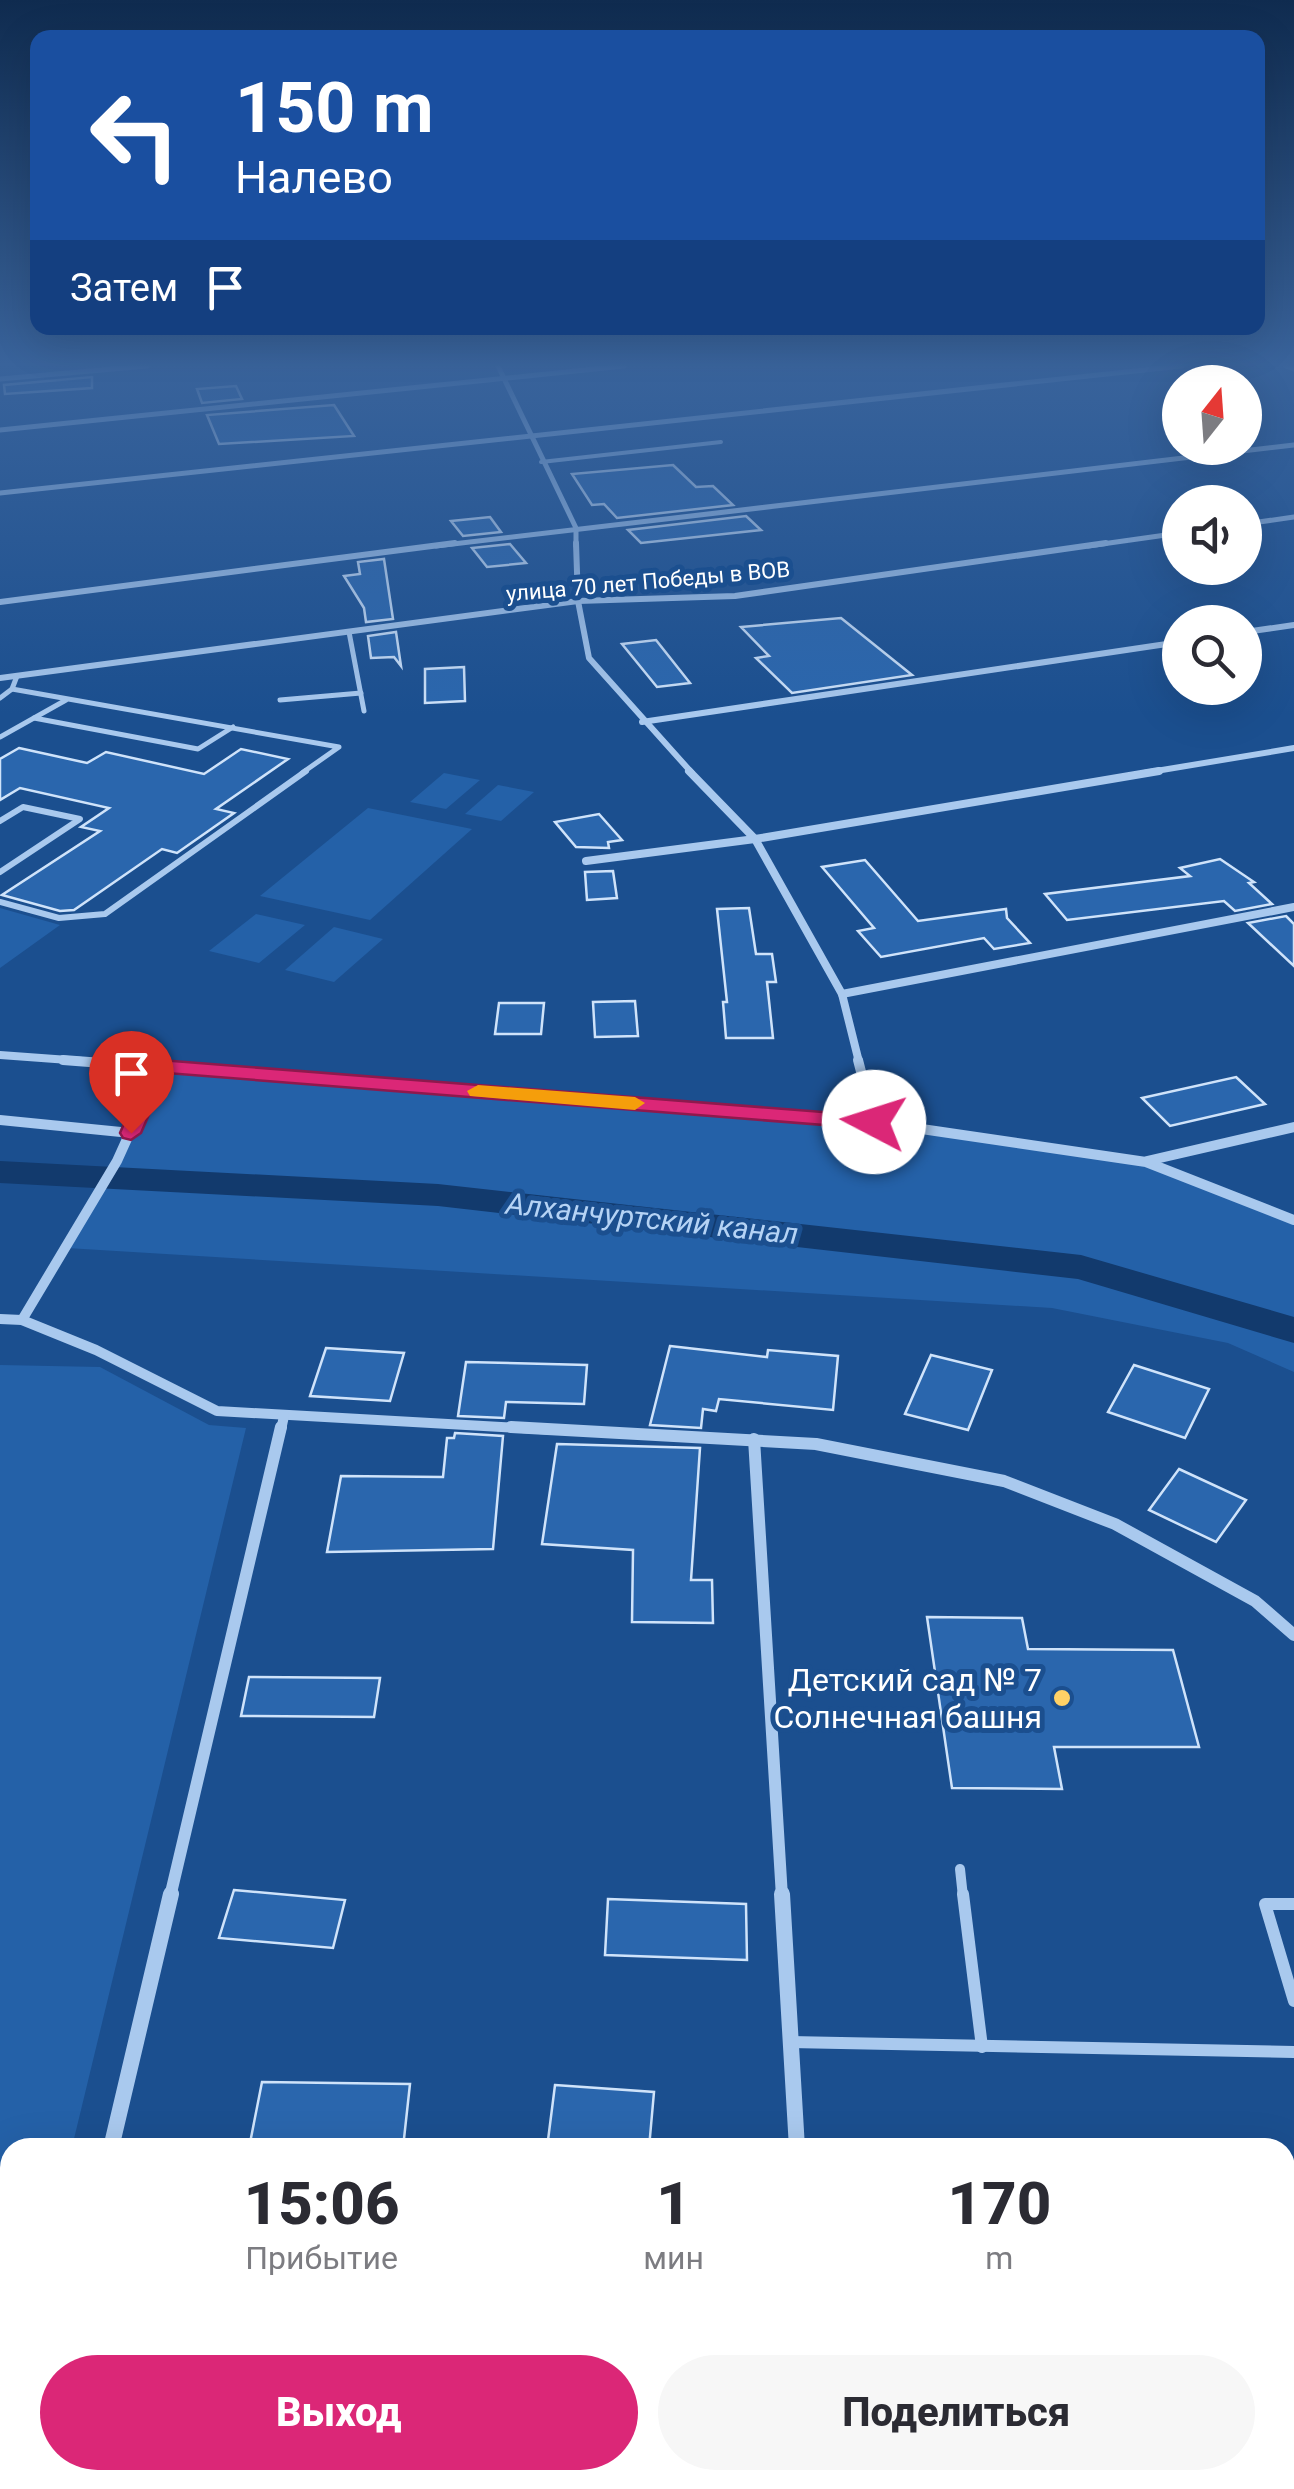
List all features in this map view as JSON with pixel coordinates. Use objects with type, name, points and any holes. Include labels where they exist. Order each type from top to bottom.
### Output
[{"type":"street","points":[[0,494],[112,482]]},
{"type":"street","points":[[552,482],[576,528],[578,601],[589,658],[642,722],[755,838],[842,994],[874,1122]]},
{"type":"street","points":[[0,602],[576,528],[977,482]]},
{"type":"street","points":[[1262,521],[1294,516]]},
{"type":"street","name":"улица 70 лет Победы в ВОВ","points":[[0,678],[578,601],[735,596],[1162,536]]},
{"type":"street","points":[[1262,630],[1294,625]]},
{"type":"street","points":[[642,722],[1162,645]]},
{"type":"street","points":[[586,861],[755,838],[1294,748]]},
{"type":"street","points":[[842,994],[1294,907]]},
{"type":"street","points":[[0,1055],[874,1122],[1146,1162],[1294,1220]]},
{"type":"street","points":[[22,1320],[118,1161],[160,1066]]},
{"type":"street","points":[[0,1120],[131,1133]]},
{"type":"street","points":[[1146,1162],[1294,1127]]},
{"type":"street","points":[[0,1319],[22,1320],[96,1350],[218,1410],[816,1444],[1004,1481],[1115,1524],[1255,1601],[1294,1635]]},
{"type":"street","points":[[112,2138],[284,1416]]},
{"type":"street","points":[[754,1439],[795,2138]]},
{"type":"lane","points":[[349,632],[364,711]]},
{"type":"lane","points":[[0,698],[12,689],[17,676]]},
{"type":"lane","points":[[0,902],[59,918],[106,914],[339,748],[12,689]]},
{"type":"lane","points":[[280,700],[360,693]]},
{"type":"lane","points":[[0,737],[66,700]]},
{"type":"lane","points":[[34,718],[198,749],[234,727]]},
{"type":"lane","points":[[0,821],[23,807],[80,820],[0,872]]},
{"type":"lane","points":[[960,1869],[982,2047]]},
{"type":"lane","points":[[1294,1904],[1265,1904],[1294,2000]]},
{"type":"lane","points":[[790,2042],[1294,2052]]},
{"type":"shaded area","points":[[444,773],[480,780],[446,809],[410,802]]},
{"type":"shaded area","points":[[498,785],[534,792],[501,821],[465,814]]},
{"type":"shaded area","points":[[368,808],[472,829],[370,920],[260,896]]},
{"type":"shaded area","points":[[0,908],[60,925],[0,968]]},
{"type":"shaded area","points":[[256,914],[305,925],[259,963],[209,951]]},
{"type":"shaded area","points":[[334,927],[383,939],[334,982],[285,970]]},
{"type":"shaded area","points":[[160,1066],[874,1122],[1146,1162],[1294,1220],[1294,1372],[1228,1343],[1052,1308],[67,1248],[118,1161]]},
{"type":"shaded area","points":[[0,1365],[100,1367],[209,1425],[246,1428],[74,2138],[0,2138]]},
{"type":"building","points":[[577,482],[691,482],[696,487],[713,486],[733,505],[617,518],[604,504],[592,505]]},
{"type":"building","points":[[746,516],[761,530],[641,543],[628,530]]},
{"type":"building","points":[[490,517],[501,532],[463,536],[451,521]]},
{"type":"building","points":[[510,544],[526,563],[487,567],[472,548]]},
{"type":"building","points":[[384,559],[393,619],[366,622],[364,608],[344,576],[360,574],[358,562]]},
{"type":"building","points":[[841,618],[912,675],[792,693],[756,658],[769,656],[741,627]]},
{"type":"building","points":[[396,632],[401,666],[394,657],[371,658],[368,636]]},
{"type":"building","points":[[656,640],[690,683],[657,687],[622,644]]},
{"type":"building","points":[[464,667],[465,701],[425,703],[425,669]]},
{"type":"building","points":[[19,748],[87,763],[106,752],[204,774],[241,749],[288,759],[216,809],[234,813],[177,853],[162,849],[74,910],[60,911],[2,895],[100,831],[81,827],[109,808],[20,788],[0,800],[0,759]]},
{"type":"building","points":[[599,814],[622,840],[608,842],[609,848],[576,847],[555,822]]},
{"type":"building","points":[[1220,859],[1254,882],[1249,883],[1272,904],[1235,911],[1224,901],[1067,920],[1045,894],[1190,876],[1180,868]]},
{"type":"building","points":[[865,860],[918,921],[1006,909],[1007,918],[1030,943],[994,949],[984,938],[881,957],[858,931],[874,928],[822,867]]},
{"type":"building","points":[[613,871],[617,898],[587,900],[585,872]]},
{"type":"building","points":[[749,908],[756,954],[772,954],[776,982],[767,982],[773,1038],[726,1038],[723,1002],[727,1002],[717,909]]},
{"type":"building","points":[[1286,916],[1294,924],[1294,966],[1248,923]]},
{"type":"building","points":[[635,1001],[638,1036],[595,1037],[593,1002]]},
{"type":"building","points":[[499,1003],[544,1003],[541,1034],[495,1034]]},
{"type":"building","points":[[1236,1077],[1265,1104],[1170,1126],[1142,1098]]},
{"type":"building","points":[[670,1346],[767,1357],[768,1350],[838,1356],[833,1410],[719,1399],[716,1411],[703,1409],[701,1428],[650,1425]]},
{"type":"building","points":[[326,1348],[404,1353],[390,1401],[310,1396]]},
{"type":"building","points":[[931,1355],[992,1370],[968,1430],[905,1414]]},
{"type":"building","points":[[466,1362],[587,1365],[584,1404],[506,1402],[504,1418],[458,1416]]},
{"type":"building","points":[[1134,1365],[1209,1389],[1185,1438],[1108,1412]]},
{"type":"building","points":[[455,1433],[503,1436],[493,1549],[327,1552],[341,1476],[443,1477],[447,1438],[454,1438]]},
{"type":"building","points":[[557,1444],[700,1448],[691,1580],[712,1580],[713,1623],[632,1622],[633,1550],[542,1544]]},
{"type":"building","points":[[1179,1469],[1246,1500],[1216,1542],[1149,1510]]},
{"type":"building","name":"Детский сад № 7 Солнечная башня","points":[[927,1617],[1022,1618],[1028,1649],[1173,1650],[1199,1747],[1054,1747],[1062,1789],[952,1788]]},
{"type":"building","points":[[249,1677],[380,1678],[374,1717],[241,1716]]},
{"type":"building","points":[[234,1890],[345,1900],[333,1948],[219,1938]]},
{"type":"building","points":[[608,1899],[746,1904],[747,1960],[605,1955]]},
{"type":"building","points":[[262,2082],[410,2084],[404,2138],[251,2138]]},
{"type":"building","points":[[555,2085],[654,2092],[650,2138],[548,2138]]},
{"type":"waterway","name":"Алханчуртский канал","points":[[0,1172],[438,1195],[1081,1267],[1294,1330]]},
{"type":"slow traffic","points":[[478,1091],[635,1103]]},
{"type":"place","name":"Детский сад № 7 Солнечная башня","points":[[1062,1698]]},
{"type":"route","points":[[131,1133],[160,1066],[874,1122]]}]
